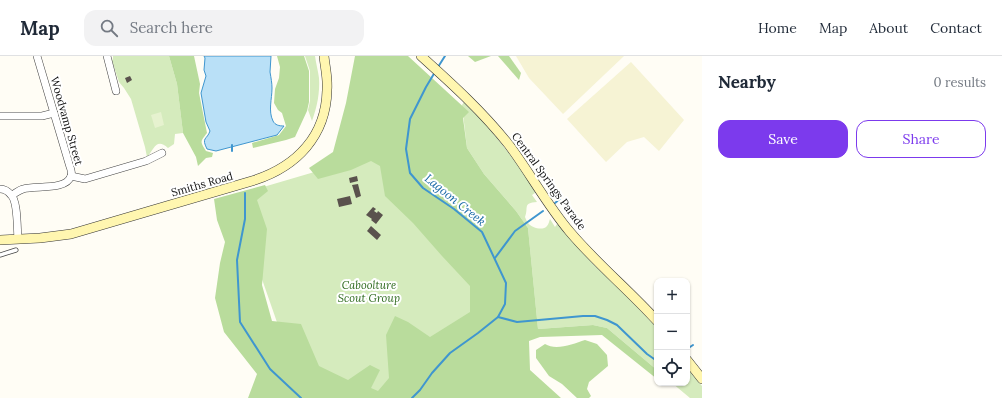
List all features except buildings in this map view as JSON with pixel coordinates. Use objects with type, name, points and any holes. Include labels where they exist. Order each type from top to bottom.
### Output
[{"type":"main road","name":"Smiths Road","points":[[0,240],[40,238],[71,234],[255,180],[280,170],[292,162],[303,151],[316,133],[322,119],[328,89],[324,56]]},
{"type":"main road","name":"Central Springs Parade","points":[[421,56],[478,110],[499,133],[517,155],[553,210],[570,232],[594,259],[654,318]]},
{"type":"main road","points":[[690,364],[702,379]]},
{"type":"street","name":"Woodvamp Street","points":[[12,195],[23,189],[52,187],[66,183],[71,176],[70,166],[37,56]]},
{"type":"street","points":[[107,56],[116,91]]},
{"type":"street","points":[[0,116],[42,116],[54,113]]},
{"type":"street","points":[[71,176],[84,179],[146,161],[162,153]]},
{"type":"street","points":[[0,189],[4,189],[12,195],[15,204],[18,239]]},
{"type":"lane","points":[[0,255],[16,250]]},
{"type":"shaded area","points":[[516,56],[624,56],[563,114],[529,78]]},
{"type":"shaded area","points":[[631,62],[684,120],[659,151],[644,137],[627,142],[606,162],[567,119]]},
{"type":"green space","points":[[113,56],[169,56],[177,84],[183,133],[175,134],[174,144],[168,148],[164,145],[158,144],[147,157],[131,99],[119,82],[112,61]]},
{"type":"green space","points":[[169,56],[194,56],[200,84],[199,93],[207,133],[202,140],[202,143],[206,151],[213,153],[212,157],[206,158],[198,166],[196,157],[183,133],[177,84]]},
{"type":"green space","points":[[277,56],[304,56],[309,71],[309,102],[307,111],[295,137],[253,148],[252,143],[279,135],[286,126],[282,113],[278,110],[274,103],[275,89],[279,78],[280,67]]},
{"type":"green space","points":[[305,56],[315,56],[319,78],[318,100],[312,121],[308,110],[310,101],[310,71]]},
{"type":"green space","points":[[355,56],[408,56],[469,112],[463,118],[467,148],[484,174],[516,211],[528,228],[538,329],[593,325],[607,328],[654,367],[654,377],[602,335],[540,337],[529,341],[530,370],[561,398],[248,398],[257,374],[224,332],[215,298],[220,263],[225,242],[217,220],[214,199],[265,185],[268,191],[257,200],[267,229],[262,285],[272,321],[301,324],[319,366],[348,380],[370,365],[380,370],[371,388],[378,391],[389,378],[386,335],[395,316],[408,322],[430,337],[470,312],[470,286],[413,223],[385,196],[380,166],[371,161],[351,170],[318,179],[309,168],[333,152],[346,103]]},
{"type":"green space","points":[[468,56],[491,56],[475,62]]},
{"type":"green space","points":[[498,56],[509,56],[521,73],[519,80]]},
{"type":"green space","points":[[464,102],[478,116],[519,167],[534,190],[535,193],[532,195],[537,202],[527,206],[525,217],[528,223],[540,229],[547,226],[550,219],[555,227],[557,224],[594,265],[631,300],[654,325],[654,367],[607,328],[593,325],[538,329],[528,228],[516,211],[484,174],[467,148],[462,105]]},
{"type":"green space","points":[[161,112],[164,125],[155,128],[151,115]]},
{"type":"green space","name":"Caboolture Scout Group","points":[[396,148],[461,247],[484,310],[406,398],[331,398],[279,328],[233,196]]},
{"type":"green space","points":[[585,340],[597,344],[607,355],[608,366],[589,382],[587,389],[591,396],[589,398],[577,398],[562,384],[549,376],[536,358],[536,350],[545,344],[559,347]]},
{"type":"green space","points":[[690,372],[702,386],[702,398],[690,398],[676,386],[690,386]]},
{"type":"water","points":[[204,56],[271,56],[271,113],[275,123],[284,126],[277,135],[216,151],[207,149],[205,139],[210,131],[206,122],[201,93],[206,76],[204,70]]},
{"type":"waterway","name":"Lagoon Creek","points":[[438,67],[445,56]]},
{"type":"waterway","name":"Lagoon Creek","points":[[412,398],[450,353],[498,317],[505,304],[506,283],[482,232],[454,209],[423,188],[410,173],[406,149],[410,119],[435,72]]},
{"type":"waterway","points":[[232,145],[232,151]]},
{"type":"waterway","points":[[245,193],[245,219],[237,260],[240,322],[270,369],[301,398]]},
{"type":"waterway","points":[[555,203],[560,199]]},
{"type":"waterway","points":[[495,258],[515,231],[543,211]]},
{"type":"waterway","points":[[498,317],[517,322],[595,316],[617,325],[654,359]]}]
